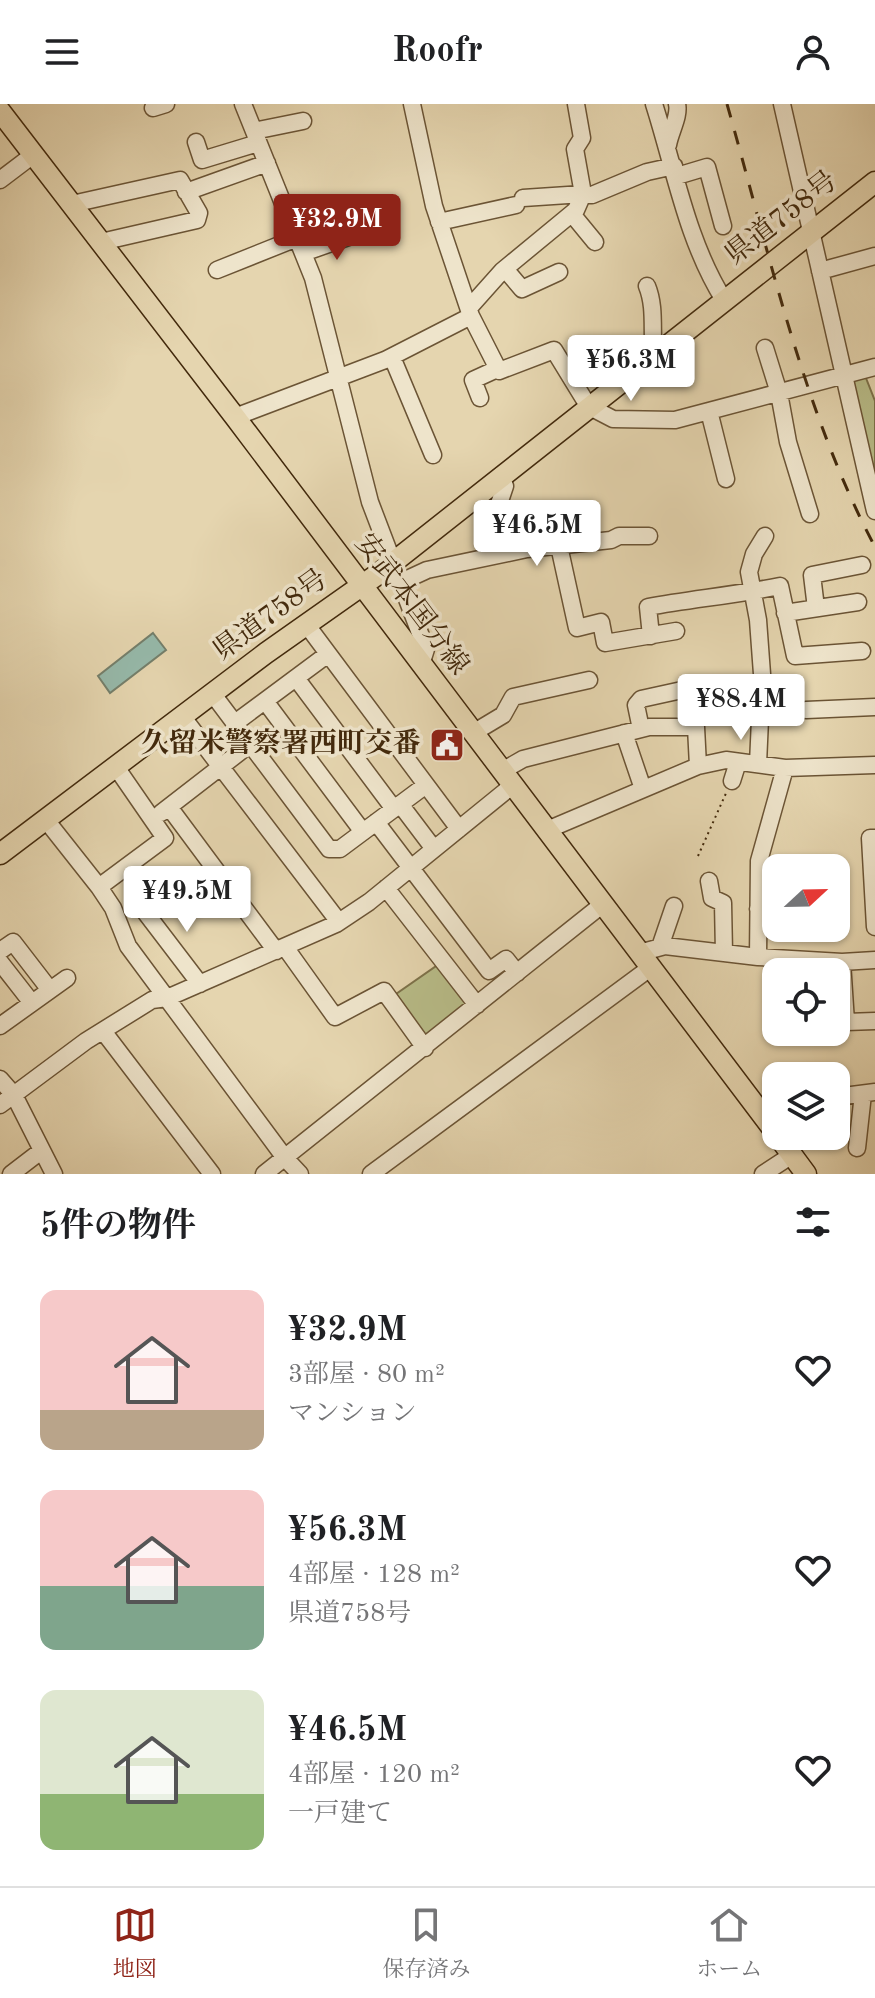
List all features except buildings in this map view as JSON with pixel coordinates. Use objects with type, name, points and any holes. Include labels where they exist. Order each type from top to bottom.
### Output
[{"type":"main road","name":"安武本国分線","points":[[0,111],[762,1114]]},
{"type":"main road","name":"県道758号","points":[[0,854],[212,693],[393,562],[875,182]]},
{"type":"main road","name":"安武本国分線","points":[[789,1150],[806,1174]]},
{"type":"street","points":[[243,104],[313,278],[370,502],[426,649],[421,665]]},
{"type":"street","points":[[412,104],[439,222],[470,312],[497,369]]},
{"type":"street","points":[[235,417],[392,357],[470,312],[505,269],[576,210],[583,194],[575,149],[582,138],[576,104]]},
{"type":"street","points":[[654,104],[694,241],[706,272],[724,300]]},
{"type":"street","points":[[668,147],[670,130],[678,111],[677,104]]},
{"type":"street","points":[[782,104],[875,511]]},
{"type":"street","points":[[196,142],[202,160],[303,121]]},
{"type":"street","points":[[0,180],[33,155]]},
{"type":"street","points":[[186,192],[267,163]]},
{"type":"street","points":[[439,222],[519,202],[592,195],[647,172],[707,167],[723,226]]},
{"type":"street","points":[[72,204],[180,180],[199,213],[197,220],[101,242]]},
{"type":"street","points":[[297,238],[319,213]]},
{"type":"street","points":[[572,214],[595,242]]},
{"type":"street","points":[[217,270],[297,238],[357,234]]},
{"type":"street","points":[[820,271],[875,256]]},
{"type":"street","points":[[505,269],[522,289],[559,272]]},
{"type":"street","points":[[647,286],[653,302],[654,356]]},
{"type":"street","points":[[765,348],[810,514]]},
{"type":"street","points":[[480,398],[473,380],[554,350],[590,407],[613,419],[675,420],[875,367]]},
{"type":"street","points":[[392,357],[433,455]]},
{"type":"street","points":[[709,411],[726,479]]},
{"type":"street","points":[[500,476],[505,486],[499,504],[527,549]]},
{"type":"street","points":[[401,582],[427,570],[527,549],[611,540],[619,536],[649,536]]},
{"type":"street","points":[[758,764],[762,674],[758,620],[749,572],[754,554],[765,536]]},
{"type":"street","points":[[559,546],[577,628],[601,622],[605,643],[676,631]]},
{"type":"street","points":[[816,608],[812,575],[862,565]]},
{"type":"street","points":[[651,636],[648,607],[780,586],[795,656],[862,651]]},
{"type":"street","points":[[785,613],[858,602]]},
{"type":"street","points":[[306,624],[459,829]]},
{"type":"street","points":[[235,723],[328,654]]},
{"type":"street","points":[[296,678],[434,849]]},
{"type":"street","points":[[473,733],[503,715],[513,697],[589,680]]},
{"type":"street","points":[[641,729],[636,705],[641,699],[682,690]]},
{"type":"street","points":[[212,693],[329,849],[340,849],[426,785]]},
{"type":"street","points":[[265,701],[369,827],[409,869],[489,971],[506,959],[517,973]]},
{"type":"street","points":[[806,710],[875,707]]},
{"type":"street","points":[[182,716],[339,922]]},
{"type":"street","points":[[0,1105],[86,1041],[152,1000],[167,998],[339,922],[459,829],[523,759],[641,729],[696,727],[698,766]]},
{"type":"street","points":[[624,733],[643,789]]},
{"type":"street","points":[[153,820],[245,748]]},
{"type":"street","points":[[547,830],[698,766],[726,760],[785,768],[875,765]]},
{"type":"street","points":[[732,781],[738,762]]},
{"type":"street","points":[[99,887],[165,838],[116,767]]},
{"type":"street","points":[[758,957],[759,861],[785,768]]},
{"type":"street","points":[[169,807],[335,1017],[384,991],[425,1048]]},
{"type":"street","points":[[46,820],[113,908],[128,946],[300,1174]]},
{"type":"street","points":[[875,838],[870,838],[875,927]]},
{"type":"street","points":[[709,881],[712,898],[723,903],[724,953]]},
{"type":"street","points":[[386,888],[477,1005]]},
{"type":"street","points":[[264,1174],[603,904]]},
{"type":"street","points":[[371,1174],[660,947],[674,906]]},
{"type":"street","points":[[142,908],[200,984]]},
{"type":"street","points":[[0,951],[13,942],[50,990]]},
{"type":"street","points":[[660,947],[775,958]]},
{"type":"street","points":[[850,962],[875,960]]},
{"type":"street","points":[[0,962],[32,1003]]},
{"type":"street","points":[[0,1026],[67,978]]},
{"type":"street","points":[[850,1022],[875,1021]]},
{"type":"street","points":[[103,1031],[212,1174]]},
{"type":"street","points":[[0,1079],[14,1095],[54,1174]]},
{"type":"street","points":[[857,1148],[869,1093]]},
{"type":"street","points":[[11,1174],[41,1151]]},
{"type":"street","points":[[763,1174],[792,1155]]},
{"type":"path","points":[[698,856],[732,781]]},
{"type":"green space","points":[[862,368],[875,401],[875,483],[846,371]]},
{"type":"green space","points":[[442,962],[474,1009],[429,1041],[396,994]]},
{"type":"shaded area","points":[[153,633],[166,650],[110,693],[98,676]]},
{"type":"railway","points":[[727,104],[773,273],[808,386],[827,441],[875,547]]},
{"type":"place","name":"久留米警察署西町交番","points":[[447,745]]}]
